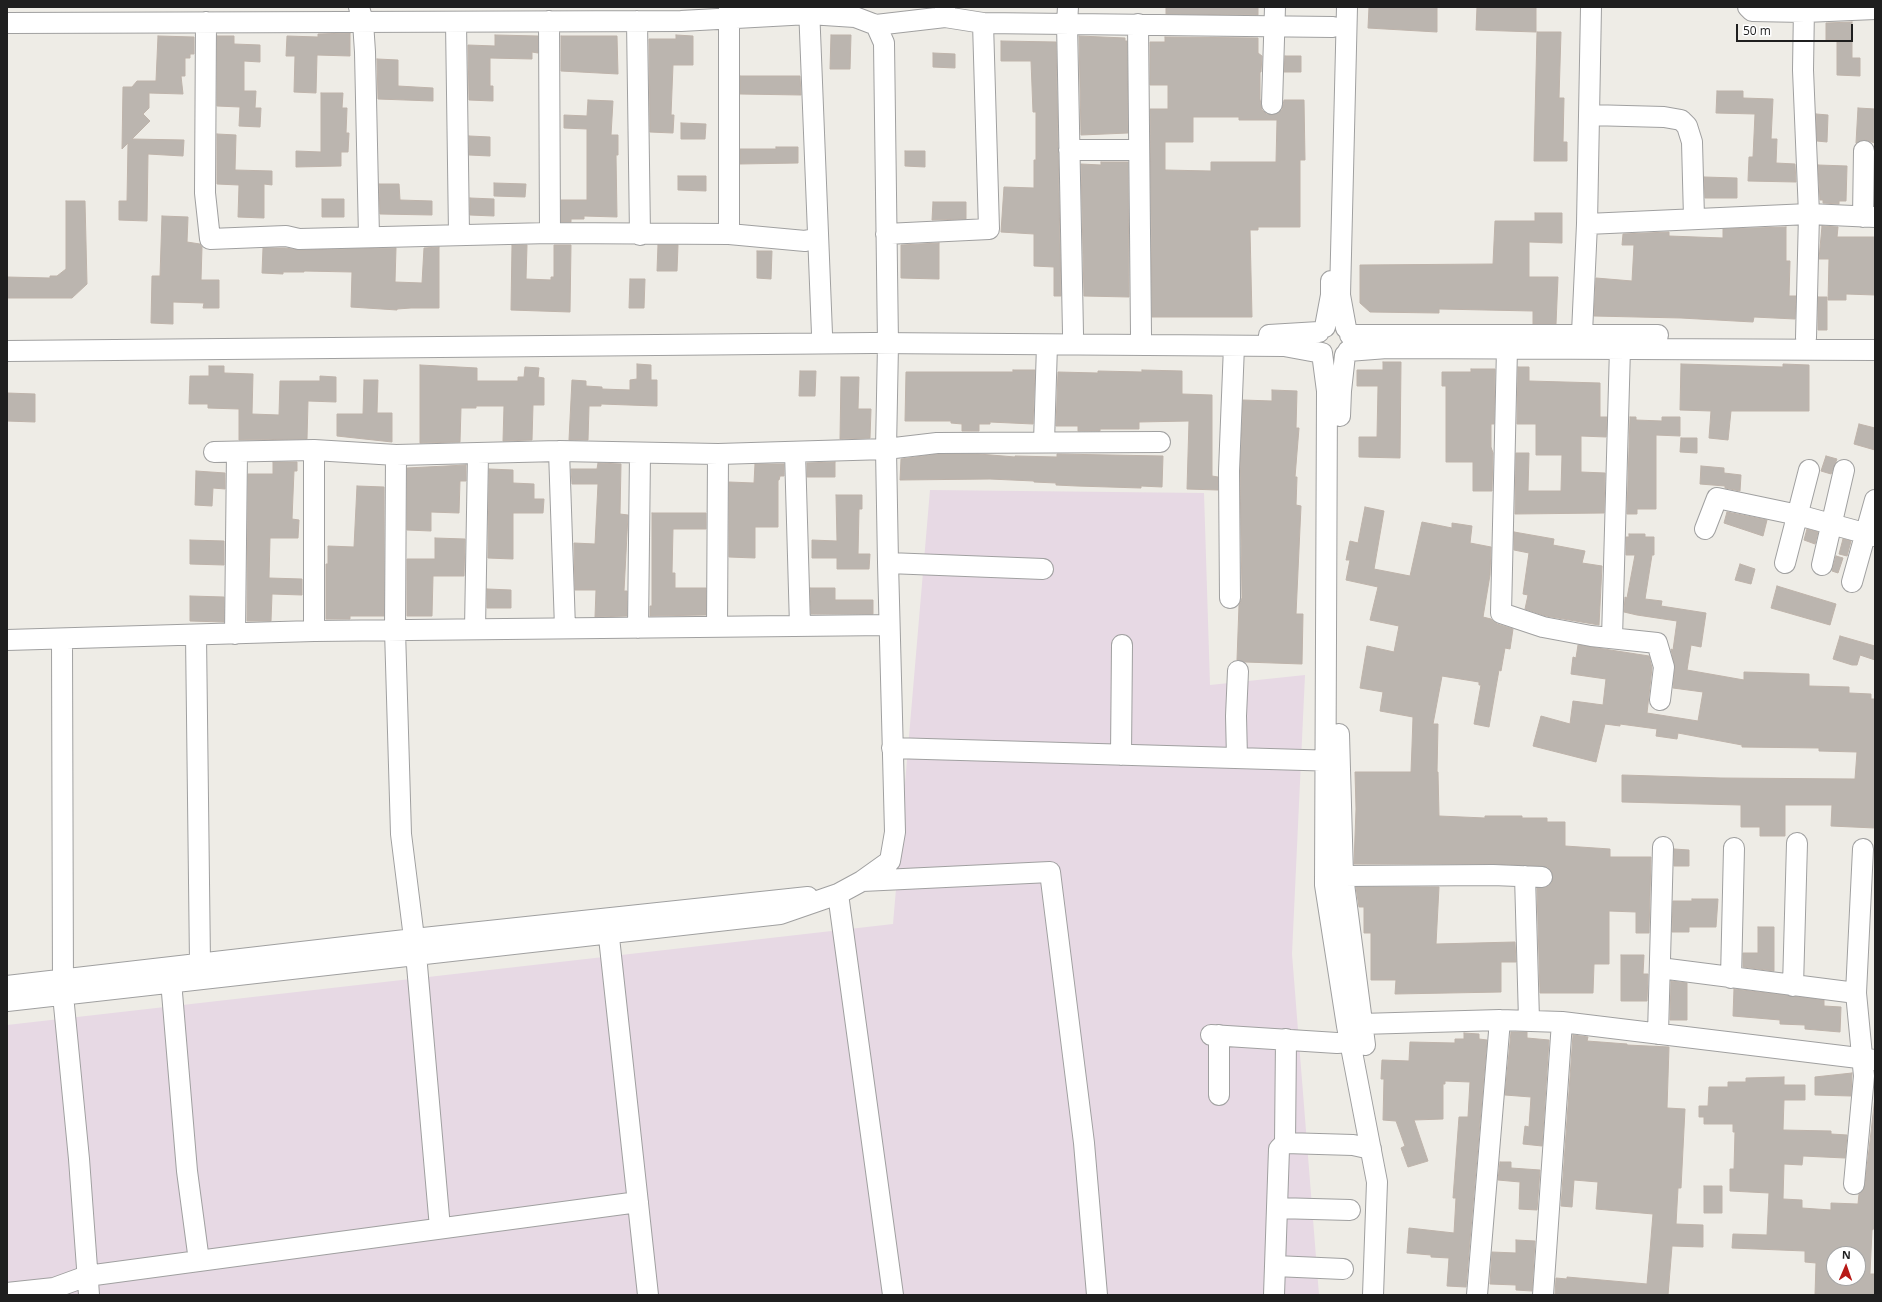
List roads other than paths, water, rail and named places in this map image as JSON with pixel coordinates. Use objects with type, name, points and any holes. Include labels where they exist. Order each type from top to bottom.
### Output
[{"type":"street","points":[[1333,7],[1331,295],[1322,329],[1316,343],[1322,353],[1327,391],[1332,760],[1343,876],[1353,1031],[1391,1181],[1386,1295]]},
{"type":"street","points":[[1347,7],[1340,295],[1347,342],[1341,391],[1332,760],[1324,885],[1353,1031],[1377,1182],[1373,1295]]},
{"type":"street","points":[[1582,333],[1587,224],[1591,7]]},
{"type":"street","points":[[1748,7],[1752,11],[1875,9]]},
{"type":"street","points":[[1805,10],[1803,70],[1809,214],[1806,338]]},
{"type":"street","points":[[7,23],[206,22],[361,14],[456,22],[637,21],[729,13],[809,11],[855,17],[876,24],[945,12],[983,22],[1068,15],[1138,24],[1162,16],[1275,16],[1333,27]]},
{"type":"street","points":[[809,11],[822,334]]},
{"type":"street","points":[[729,13],[729,234]]},
{"type":"street","points":[[361,14],[369,237]]},
{"type":"street","points":[[1068,15],[1073,334]]},
{"type":"street","points":[[1272,104],[1275,16]]},
{"type":"street","points":[[549,21],[550,233]]},
{"type":"street","points":[[637,21],[640,235]]},
{"type":"street","points":[[206,22],[205,193],[210,239],[286,236],[299,239],[550,233],[640,235],[729,234],[805,241],[818,238]]},
{"type":"street","points":[[456,22],[459,234]]},
{"type":"street","points":[[886,234],[989,229],[983,22]]},
{"type":"street","points":[[7,986],[63,987],[779,906],[838,894],[862,881],[890,861],[895,832],[886,448],[888,338],[884,43],[876,24]]},
{"type":"street","points":[[1138,24],[1141,335]]},
{"type":"street","points":[[1589,116],[1664,117],[1681,120],[1687,126],[1692,142],[1694,218]]},
{"type":"street","points":[[1069,150],[1139,150]]},
{"type":"street","points":[[1587,224],[1809,214],[1869,217],[1864,151]]},
{"type":"street","points":[[7,351],[1073,334],[1284,336],[1322,329],[1336,324],[1347,342]]},
{"type":"street","points":[[7,341],[822,334],[1047,345],[1284,346],[1322,353],[1333,358],[1347,342],[1582,333],[1806,338],[1875,337]]},
{"type":"street","points":[[1347,342],[1387,348],[1875,350]]},
{"type":"street","points":[[1044,442],[1047,345]]},
{"type":"street","points":[[1230,598],[1229,471],[1234,346]]},
{"type":"street","points":[[1507,348],[1501,613],[1543,627],[1612,638],[1657,643],[1664,667],[1660,700]]},
{"type":"street","points":[[1612,638],[1620,348]]},
{"type":"street","points":[[214,452],[314,450],[396,455],[559,451],[640,454],[718,454],[886,448],[937,443],[1160,442]]},
{"type":"street","points":[[314,450],[314,631]]},
{"type":"street","points":[[559,451],[565,628]]},
{"type":"street","points":[[235,634],[237,452]]},
{"type":"street","points":[[795,452],[800,626]]},
{"type":"street","points":[[475,629],[478,454]]},
{"type":"street","points":[[638,628],[640,454]]},
{"type":"street","points":[[717,627],[718,454]]},
{"type":"street","points":[[396,455],[395,630],[401,834],[415,946],[440,1228]]},
{"type":"street","points":[[1785,563],[1809,470]]},
{"type":"street","points":[[1822,565],[1844,470]]},
{"type":"street","points":[[1705,529],[1717,498],[1798,516],[1870,535]]},
{"type":"street","points":[[1852,582],[1870,535],[1875,500]]},
{"type":"street","points":[[888,563],[1043,569]]},
{"type":"street","points":[[7,640],[314,631],[889,626]]},
{"type":"street","points":[[196,635],[200,963]]},
{"type":"street","points":[[62,639],[63,987],[79,1159],[88,1286]]},
{"type":"street","points":[[1121,754],[1122,645]]},
{"type":"street","points":[[1238,671],[1236,716],[1238,758]]},
{"type":"street","points":[[892,748],[1332,760]]},
{"type":"street","points":[[1793,986],[1797,843]]},
{"type":"street","points":[[1658,1034],[1663,846]]},
{"type":"street","points":[[1730,978],[1734,848]]},
{"type":"street","points":[[1854,1184],[1864,1076],[1868,1059],[1856,993],[1863,849]]},
{"type":"street","points":[[862,881],[1050,872],[1084,1143],[1097,1295]]},
{"type":"street","points":[[1343,876],[1534,876],[1529,1020]]},
{"type":"street","points":[[838,894],[893,1295]]},
{"type":"street","points":[[607,925],[648,1295]]},
{"type":"street","points":[[171,975],[200,963],[415,946]]},
{"type":"street","points":[[1660,968],[1856,993]]},
{"type":"street","points":[[171,975],[187,1163],[198,1261]]},
{"type":"street","points":[[7,1001],[63,987]]},
{"type":"street","points":[[1477,1295],[1500,1020]]},
{"type":"street","points":[[1220,1094],[1215,1035],[1337,1043],[1353,1031],[1500,1020],[1529,1020],[1562,1022],[1868,1059]]},
{"type":"street","points":[[1543,1295],[1562,1022]]},
{"type":"street","points":[[1274,1295],[1279,1149],[1285,1143],[1286,1039]]},
{"type":"street","points":[[1285,1143],[1352,1145],[1371,1149]]},
{"type":"street","points":[[7,1293],[88,1286],[198,1261],[638,1202]]},
{"type":"street","points":[[1277,1208],[1350,1210]]},
{"type":"street","points":[[1275,1266],[1343,1269]]}]
